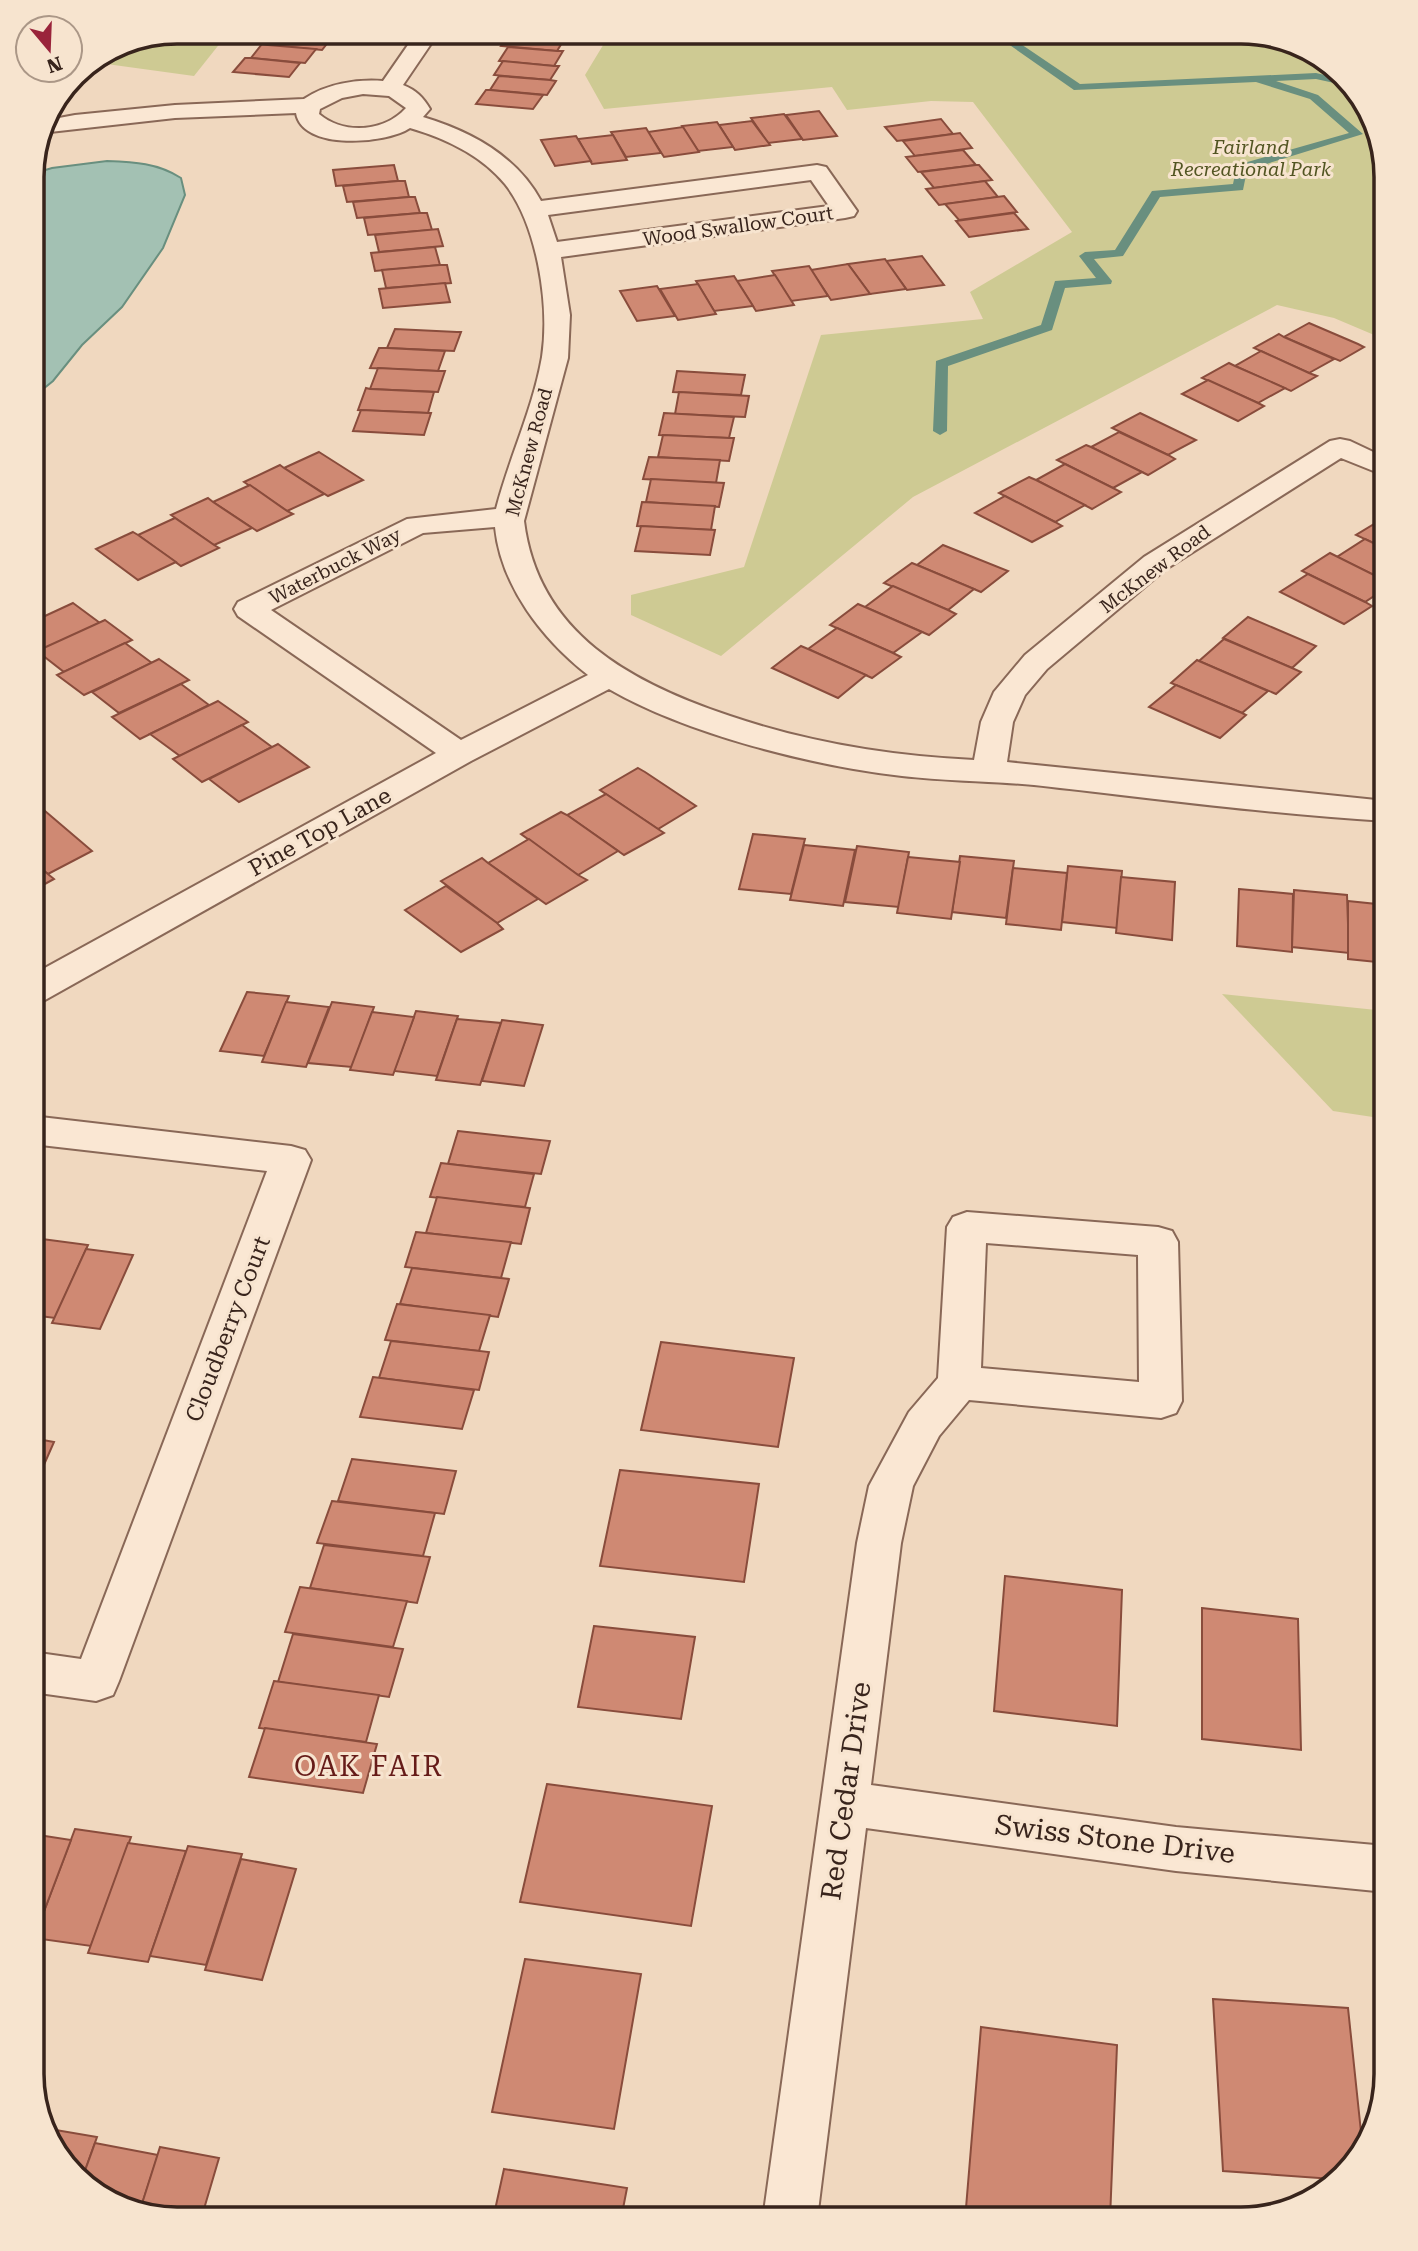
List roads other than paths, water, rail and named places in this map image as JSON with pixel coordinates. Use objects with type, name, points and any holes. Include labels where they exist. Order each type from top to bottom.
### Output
[{"type":"street","points":[[390,88],[420,44]]},
{"type":"street","points":[[55,124],[153,111],[221,106],[309,106],[320,97],[341,90],[390,88],[414,100],[418,109],[410,121],[392,129],[368,134],[346,134],[316,125],[307,116],[309,106]]},
{"type":"street","name":"McKnew Road","points":[[410,121],[433,127],[471,144],[495,160],[516,180],[547,251],[558,310],[555,357],[508,517],[512,554],[530,590],[560,632],[610,676],[668,706],[747,733],[819,753],[904,766],[989,771],[1374,810]]},
{"type":"street","name":"Wood Swallow Court","points":[[531,210],[817,172],[845,211],[547,251]]},
{"type":"street","name":"McKnew Road","points":[[989,771],[997,722],[1010,692],[1036,663],[1155,564],[1187,541],[1340,447],[1374,462]]},
{"type":"street","name":"Waterbuck Way","points":[[459,754],[249,609],[417,525],[508,517]]},
{"type":"street","name":"Pine Top Lane","points":[[44,984],[459,754],[610,676]]},
{"type":"street","name":"Cloudberry Court","points":[[44,1131],[291,1160],[96,1681],[44,1674]]},
{"type":"street","points":[[967,1227],[1158,1242],[1161,1401],[959,1384],[967,1227]]},
{"type":"street","name":"Red Cedar Drive","points":[[792,2207],[879,1543],[891,1486],[924,1424],[959,1384]]},
{"type":"street","name":"Swiss Stone Drive","points":[[844,1803],[1176,1849],[1374,1868]]},
{"type":"waterway","points":[[1014,44],[1078,88],[1316,76],[1332,80]]},
{"type":"waterway","points":[[940,431],[941,364],[1047,327],[1060,284],[1106,281],[1085,256],[1119,253],[1156,194],[1239,187],[1241,168],[1357,134],[1314,97],[1260,80]]},
{"type":"district","name":"OAK FAIR","points":[[369,1766]]},
{"type":"park label","name":"Fairland Recreational Park","points":[[1251,158]]}]
